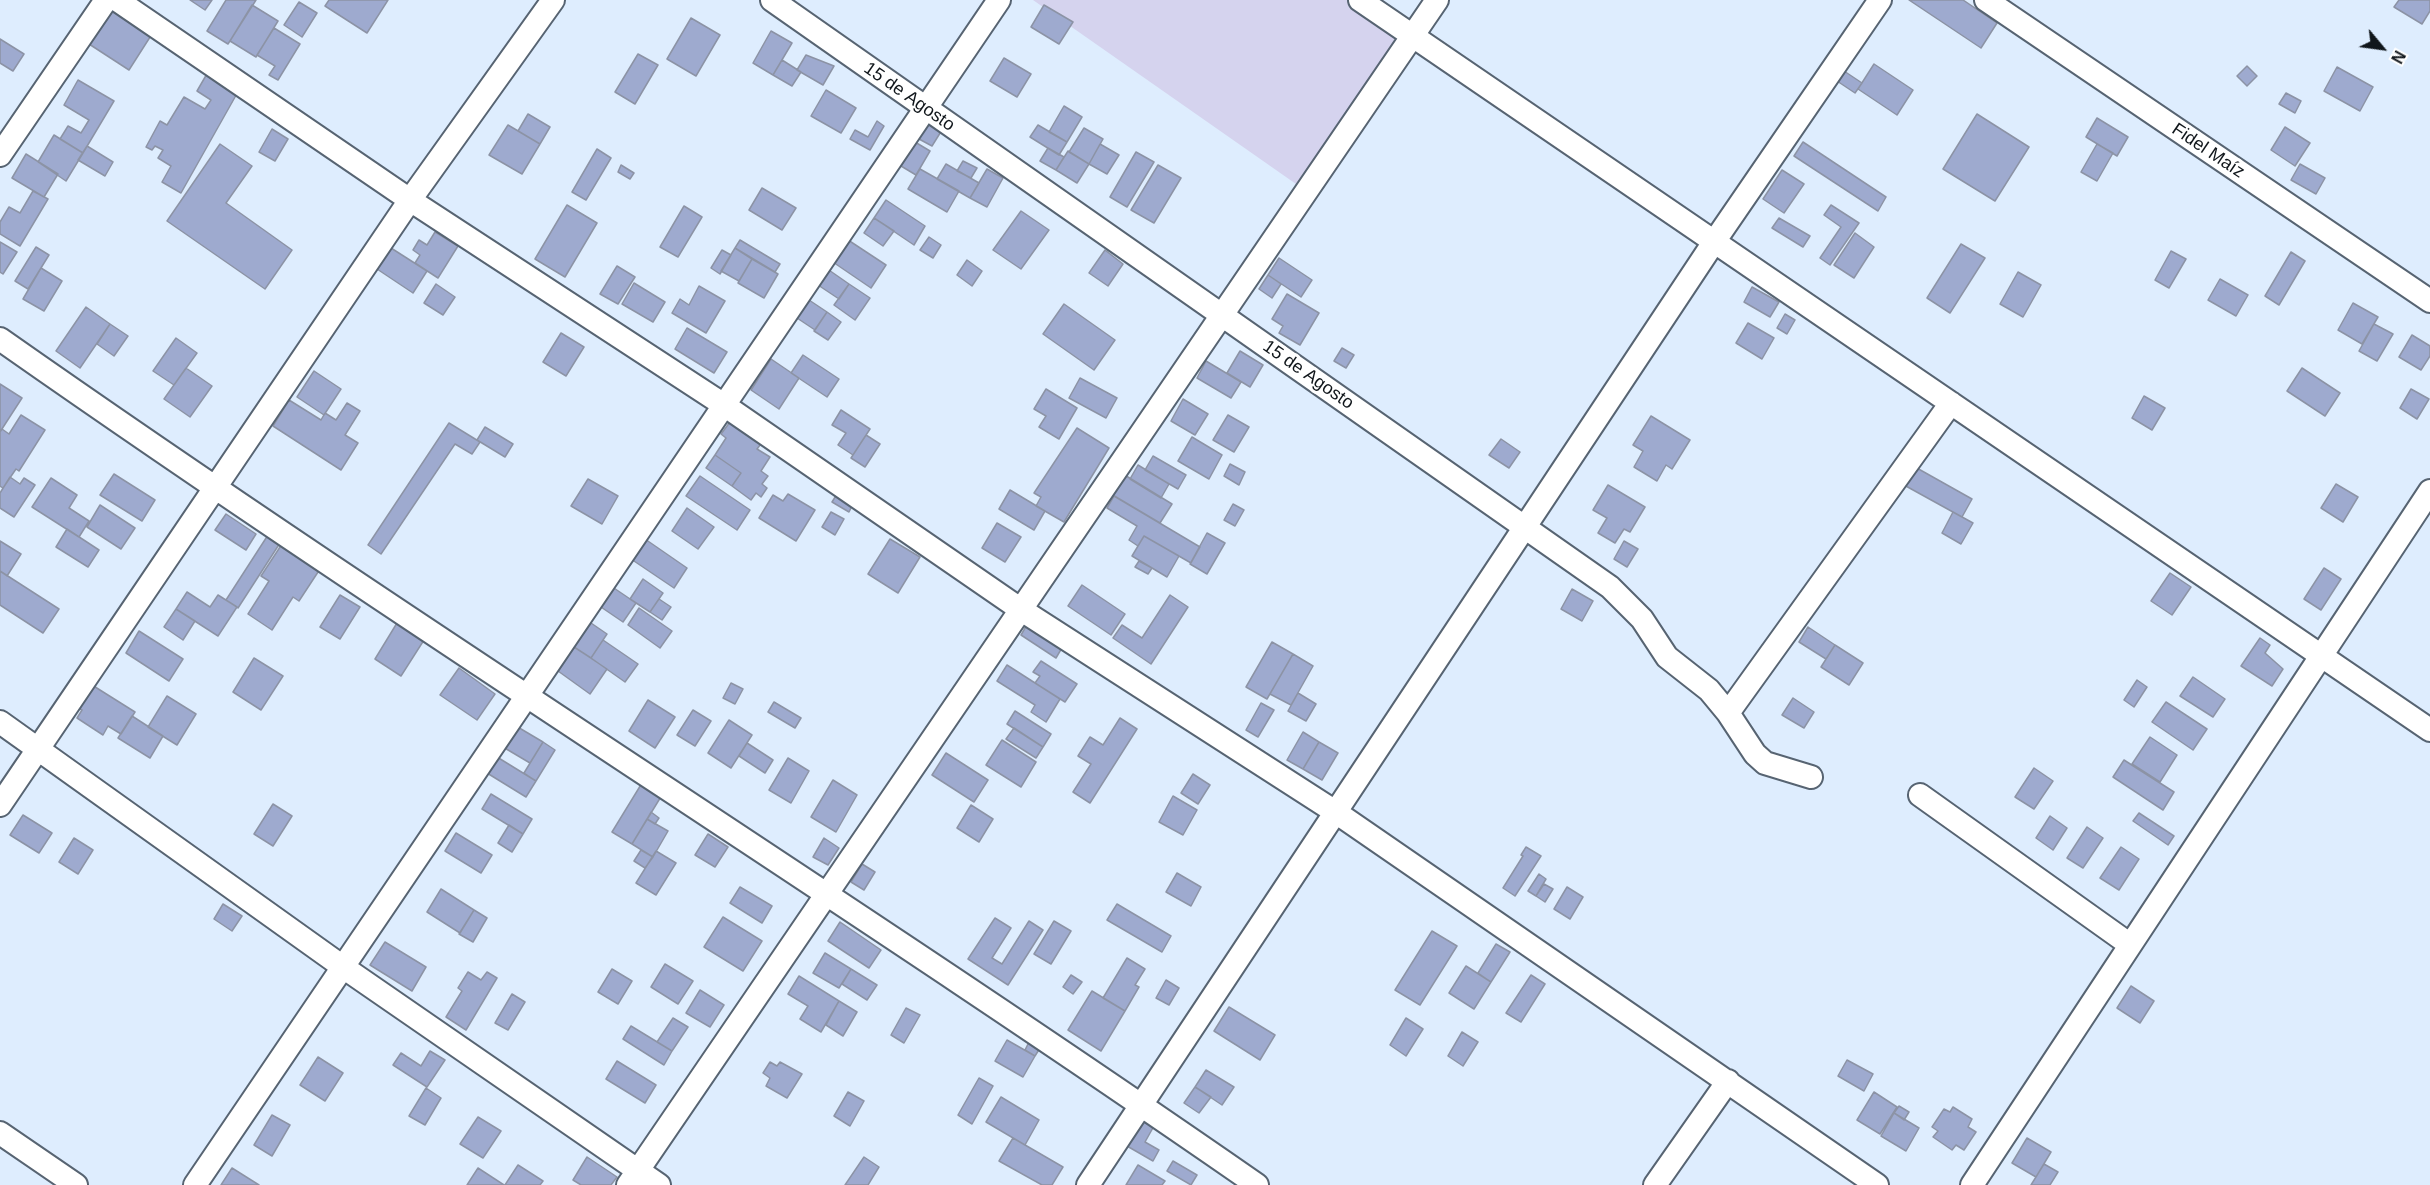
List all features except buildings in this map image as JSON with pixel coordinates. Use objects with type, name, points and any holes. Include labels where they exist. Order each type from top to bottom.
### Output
[{"type":"street","points":[[0,155],[106,0]]},
{"type":"street","points":[[117,0],[410,200],[724,405],[1020,609],[1336,813],[1877,1185]]},
{"type":"street","points":[[0,805],[410,200],[554,0]]},
{"type":"street","name":"15 de Agosto","points":[[772,0],[1610,587],[1642,619],[1667,657],[1709,690],[1728,713],[1755,754],[1765,763],[1811,777]]},
{"type":"street","points":[[195,1185],[999,0]]},
{"type":"street","points":[[1360,0],[2322,654],[2430,730]]},
{"type":"street","points":[[633,1178],[1437,0]]},
{"type":"street","points":[[1088,1185],[1143,1106],[1714,242],[1880,0]]},
{"type":"street","name":"Fidel Maíz","points":[[1986,0],[2430,301]]},
{"type":"street","points":[[0,339],[213,488],[826,894],[1257,1185]]},
{"type":"street","points":[[1728,713],[1951,403]]},
{"type":"street","points":[[1972,1185],[2430,491]]},
{"type":"street","points":[[0,722],[633,1178],[659,1185]]},
{"type":"street","points":[[1920,795],[2129,944]]},
{"type":"street","points":[[1655,1185],[1728,1081]]},
{"type":"street","points":[[0,1132],[76,1185]]},
{"type":"shaded area","points":[[1033,0],[1351,0],[1401,36],[1296,184]]}]
